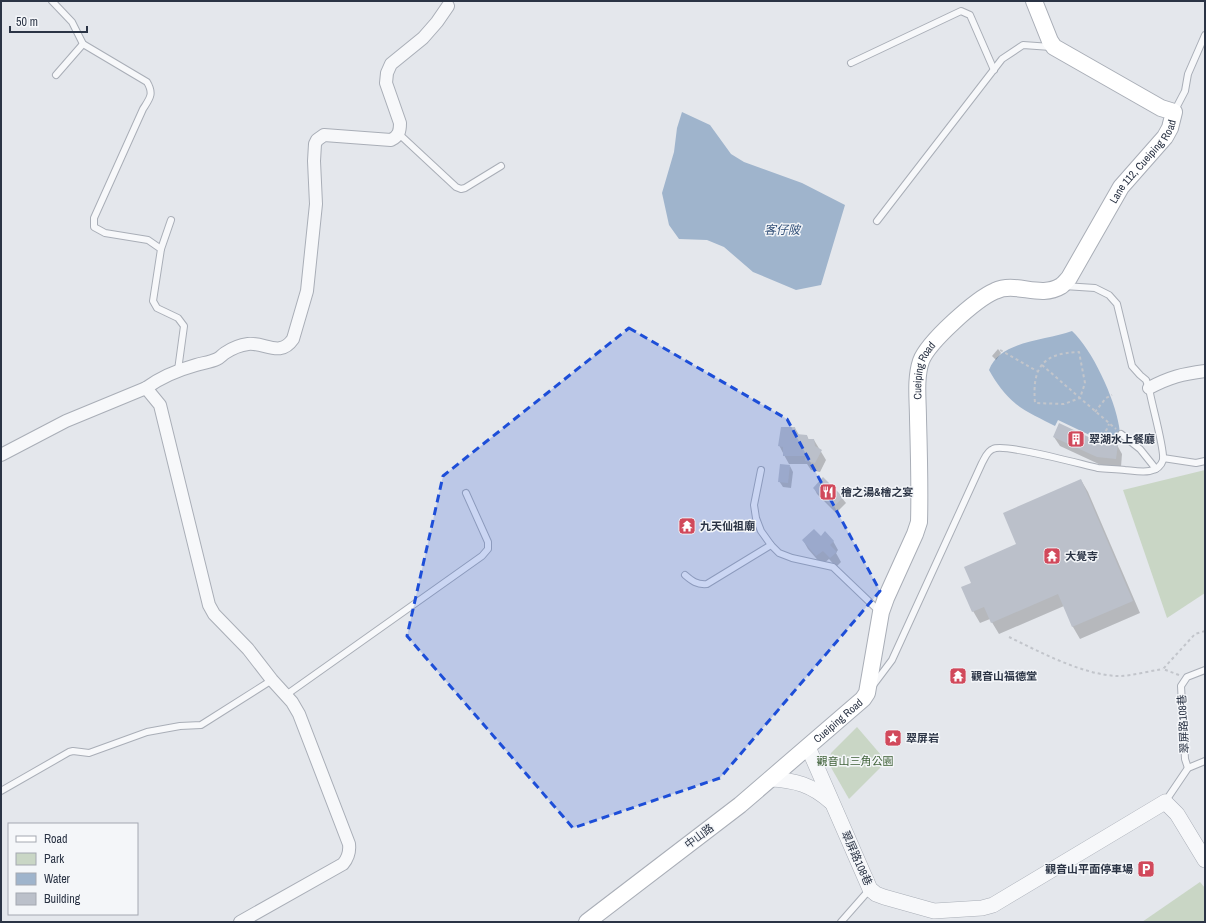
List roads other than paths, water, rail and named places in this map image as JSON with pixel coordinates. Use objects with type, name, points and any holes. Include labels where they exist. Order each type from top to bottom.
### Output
[{"type":"main road","points":[[1034,1],[1050,41],[1054,47]]},
{"type":"main road","name":"Lane 112, Cueiping Road","points":[[1054,47],[1161,108],[1174,112],[1170,128],[1165,137],[1121,187],[1069,278],[1061,286]]},
{"type":"main road","name":"Cueiping Road","points":[[808,747],[863,699],[867,693],[881,612],[919,522],[918,388],[922,360],[927,351],[965,311],[980,299],[997,290],[1013,287],[1040,291],[1051,290],[1061,286]]},
{"type":"main road","name":"中山路","points":[[587,922],[740,805],[808,747]]},
{"type":"street","points":[[1,455],[66,421],[146,388],[157,380],[178,370],[218,359],[226,353],[248,344],[278,348],[289,346],[293,339],[307,291],[316,204],[314,161],[315,144],[317,140],[324,135],[391,140],[399,134],[400,123],[386,83],[387,73],[391,64],[423,38],[437,22],[449,3]]},
{"type":"street","points":[[1149,388],[1165,379],[1183,374],[1205,372]]},
{"type":"street","points":[[146,388],[160,405],[209,605],[214,614],[248,649],[272,680],[292,702],[299,714],[346,834],[350,851],[343,864],[240,922]]},
{"type":"street","name":"翠屏路108巷","points":[[808,747],[870,889],[876,894],[884,897],[934,911],[982,908],[993,905],[1165,802]]},
{"type":"street","points":[[770,779],[788,780],[808,785],[822,794],[833,804]]},
{"type":"street","points":[[1165,802],[1178,814],[1205,860]]},
{"type":"lane","points":[[52,1],[72,22],[83,44],[147,82],[150,87],[151,96],[143,109],[94,218],[94,227],[105,233],[148,240],[161,249]]},
{"type":"lane","points":[[851,63],[960,11],[970,15],[994,70]]},
{"type":"lane","points":[[1174,112],[1185,91],[1188,74],[1205,34]]},
{"type":"lane","points":[[56,75],[83,44]]},
{"type":"lane","points":[[877,221],[1002,59],[1023,45],[1054,47]]},
{"type":"lane","points":[[399,134],[461,189],[501,166]]},
{"type":"lane","points":[[171,220],[161,249],[153,301],[157,308],[178,318],[184,326],[178,370]]},
{"type":"lane","name":"Cueiping Road","points":[[1061,286],[1084,286],[1095,288],[1109,295],[1117,304],[1132,366],[1146,380],[1149,388],[1163,458]]},
{"type":"lane","points":[[1121,434],[1140,449],[1156,469],[1161,465],[1163,458],[1196,463],[1205,461]]},
{"type":"lane","name":"Cueiping Road","points":[[867,693],[892,660],[982,463],[993,448],[1000,447],[1013,449],[1099,468],[1147,472],[1156,469]]},
{"type":"lane","points":[[761,470],[754,505],[756,518],[761,531],[771,545],[779,553],[792,558],[832,567],[881,612]]},
{"type":"lane","points":[[286,695],[482,556],[488,549],[488,542],[466,493]]},
{"type":"lane","points":[[685,575],[693,582],[700,585],[707,584],[771,545]]},
{"type":"lane","name":"翠屏路108巷","points":[[1188,768],[1185,759],[1181,686],[1187,677],[1205,670]]},
{"type":"lane","points":[[1,791],[69,752],[89,753],[147,732],[201,724],[272,680]]},
{"type":"lane","name":"翠屏路108巷","points":[[1165,802],[1188,768],[1205,761]]},
{"type":"lane","points":[[841,922],[870,889]]},
{"type":"water","name":"客仔陂","points":[[682,112],[710,125],[731,154],[744,162],[802,183],[845,205],[821,285],[796,290],[753,272],[724,247],[707,240],[679,239],[669,225],[662,193],[674,152],[677,128]]},
{"type":"water","points":[[1072,331],[1080,339],[1102,375],[1117,415],[1120,430],[1120,442],[1098,439],[1058,420],[1055,426],[1030,413],[1008,397],[989,370],[995,360],[1013,347]]},
{"type":"place","name":"翠湖水上餐廳","points":[[1076,439]]},
{"type":"place","name":"檜之湯&檜之宴","points":[[828,492]]},
{"type":"place","name":"九天仙祖廟","points":[[687,526]]},
{"type":"place","name":"大覺寺","points":[[1052,556]]},
{"type":"place","name":"觀音山福德堂","points":[[958,676]]},
{"type":"place","name":"翠屏岩","points":[[893,738]]},
{"type":"place","name":"觀音山平面停車場","points":[[1146,869]]},
{"type":"park label","name":"觀音山三角公園","points":[[855,761]]}]
